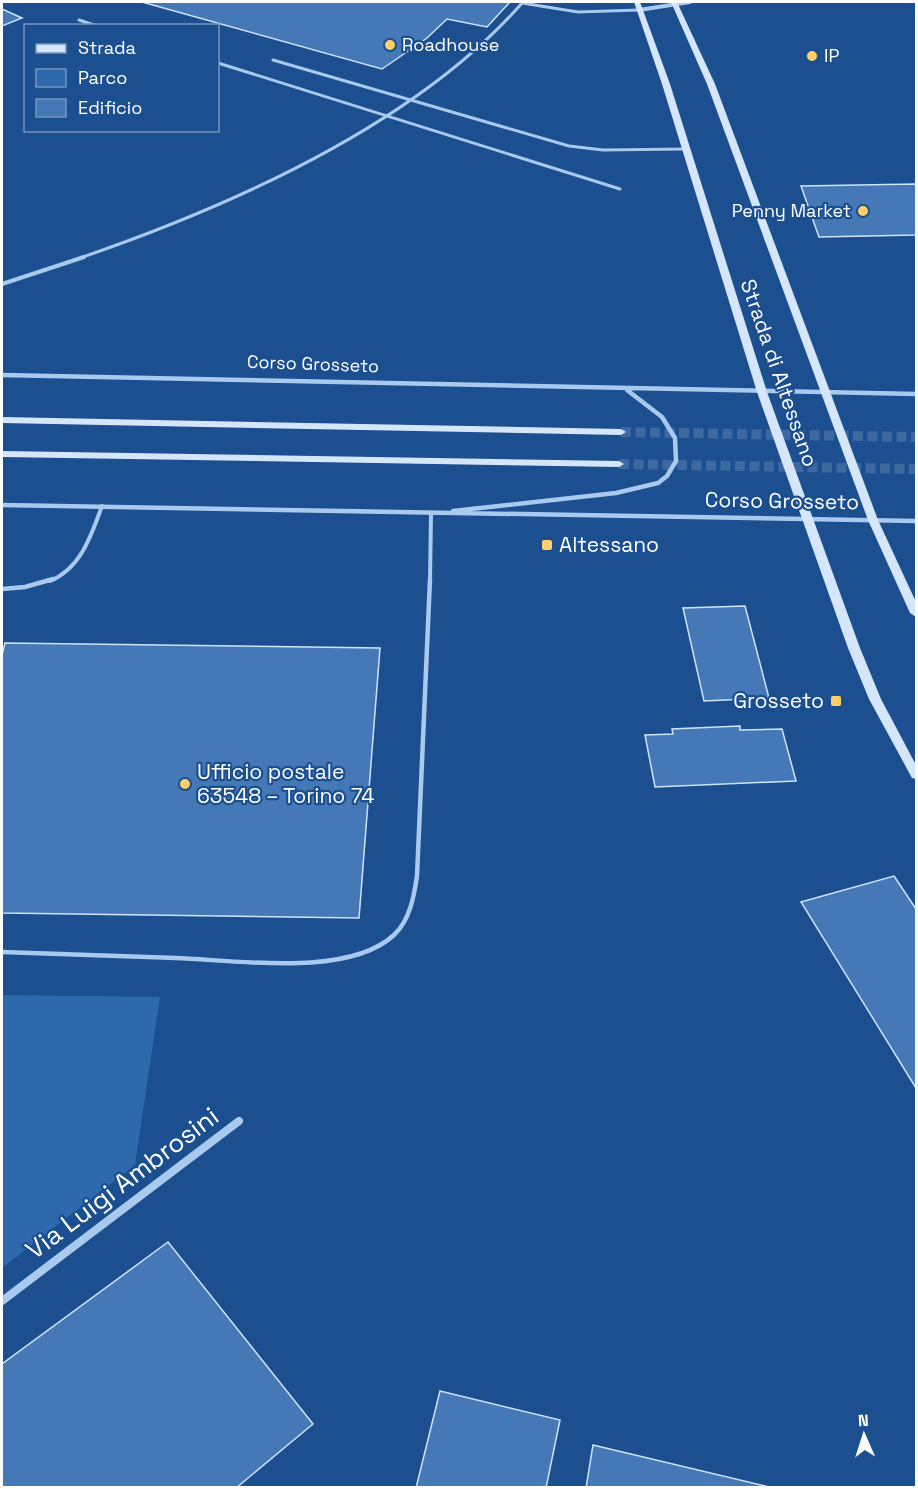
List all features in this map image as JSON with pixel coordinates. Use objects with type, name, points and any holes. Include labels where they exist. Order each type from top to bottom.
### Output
[{"type":"street","points":[[638,6],[690,2]]},
{"type":"street","name":"Strada di Altessano","points":[[675,4],[711,84],[873,520],[916,613]]},
{"type":"street","name":"Strada di Altessano","points":[[638,6],[686,149],[762,392],[854,648],[876,699],[916,775]]},
{"type":"street","name":"Corso Grosseto","points":[[2,375],[916,394]]},
{"type":"street","name":"Corso Grosseto","points":[[431,513],[616,493],[658,483],[667,476],[676,461],[675,438],[662,417],[624,389]]},
{"type":"street","points":[[2,420],[621,432]]},
{"type":"street","points":[[2,454],[619,464]]},
{"type":"street","name":"Corso Grosseto","points":[[2,505],[916,521]]},
{"type":"street","name":"Via Luigi Ambrosini","points":[[2,1301],[239,1121]]},
{"type":"lane","points":[[2,284],[94,254],[232,199],[300,166],[384,116],[459,64],[508,20],[523,2],[578,12],[638,6]]},
{"type":"lane","points":[[79,20],[91,24]]},
{"type":"lane","points":[[273,60],[569,146],[603,150],[686,149]]},
{"type":"lane","points":[[219,63],[620,189]]},
{"type":"lane","points":[[2,589],[56,578],[75,565],[88,547],[102,506]]},
{"type":"lane","points":[[2,952],[291,962],[343,957],[389,939],[402,925],[409,910],[417,876],[429,635],[431,513]]},
{"type":"green space","points":[[2,995],[160,997],[135,1165],[2,1268]]},
{"type":"building","points":[[142,2],[510,2],[487,27],[447,19],[427,38],[382,69]]},
{"type":"building","points":[[2,9],[22,18],[2,26]]},
{"type":"building","name":"Penny Market","points":[[916,184],[916,235],[819,237],[801,186]]},
{"type":"building","points":[[745,606],[769,698],[704,701],[683,608]]},
{"type":"building","name":"Ufficio postale 63548 – Torino 74","points":[[5,643],[380,648],[359,918],[2,913],[2,655]]},
{"type":"building","points":[[740,726],[740,730],[782,729],[796,781],[655,787],[645,735],[673,734],[672,729]]},
{"type":"building","points":[[894,876],[916,909],[916,1088],[801,902]]},
{"type":"building","points":[[168,1242],[313,1424],[236,1488],[2,1488],[2,1364]]},
{"type":"building","points":[[440,1391],[560,1420],[546,1488],[416,1488]]},
{"type":"building","points":[[593,1445],[773,1488],[586,1488]]},
{"type":"tunnel","points":[[621,432],[916,437]]},
{"type":"tunnel","points":[[619,464],[916,469]]},
{"type":"place","name":"Roadhouse","points":[[390,45]]},
{"type":"place","name":"IP","points":[[812,56]]},
{"type":"place","name":"Penny Market","points":[[863,211]]},
{"type":"place","name":"Altessano","points":[[547,545]]},
{"type":"place","name":"Grosseto","points":[[836,701]]},
{"type":"place","name":"Ufficio postale 63548 – Torino 74","points":[[185,784]]}]
